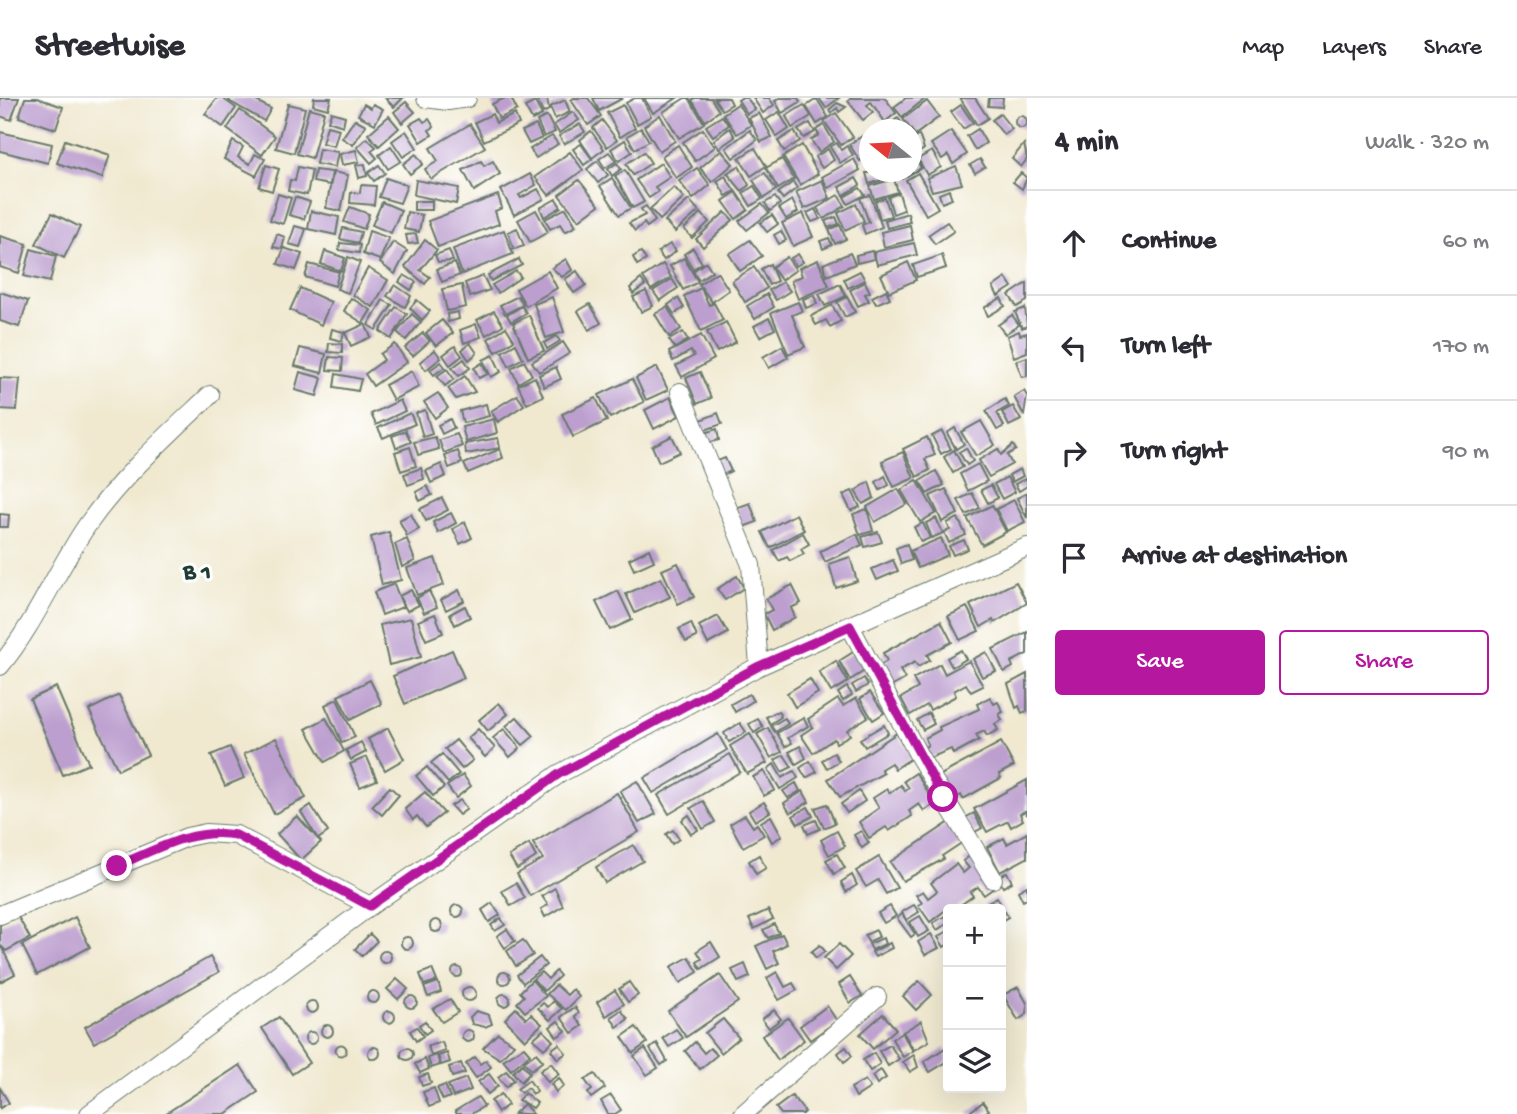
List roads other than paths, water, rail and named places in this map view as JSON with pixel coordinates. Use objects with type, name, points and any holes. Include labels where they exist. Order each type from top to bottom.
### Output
[{"type":"street","points":[[426,98],[448,101],[467,98]]},
{"type":"street","points":[[680,392],[751,565],[759,666]]},
{"type":"street","points":[[0,666],[17,646],[87,525],[111,494],[210,395]]},
{"type":"street","points":[[89,1114],[370,906],[559,774],[759,666],[1027,547]]},
{"type":"street","points":[[850,626],[919,756],[993,879]]},
{"type":"street","points":[[0,915],[187,837],[206,833],[236,835],[370,906]]},
{"type":"street","points":[[743,1114],[877,997]]},
{"type":"district","name":"B 1","points":[[197,573]]}]
